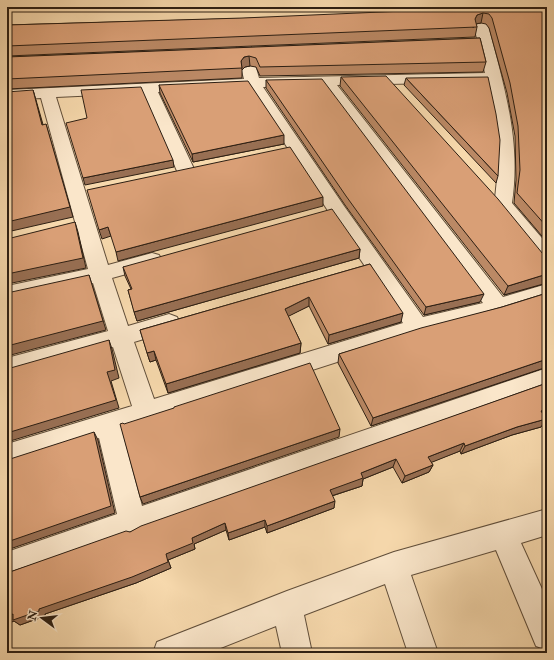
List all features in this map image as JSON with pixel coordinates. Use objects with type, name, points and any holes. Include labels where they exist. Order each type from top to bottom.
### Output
[{"type":"street","points":[[477,13],[476,42],[494,77],[508,157],[507,190],[503,204]]},
{"type":"street","points":[[227,22],[258,21]]},
{"type":"street","points":[[243,22],[244,51],[253,83],[288,150],[337,210],[418,327]]},
{"type":"street","points":[[228,52],[260,51]]},
{"type":"street","points":[[7,95],[253,83],[494,77]]},
{"type":"street","points":[[388,79],[404,96]]},
{"type":"street","points":[[326,81],[498,307]]},
{"type":"street","points":[[148,88],[186,171]]},
{"type":"street","points":[[47,93],[85,192],[79,224],[100,274],[122,336],[146,412]]},
{"type":"street","points":[[487,187],[503,204],[547,258]]},
{"type":"street","points":[[315,216],[337,210]]},
{"type":"street","points":[[7,294],[100,274],[166,256]]},
{"type":"street","points":[[351,270],[374,263]]},
{"type":"street","points":[[7,456],[108,423],[335,354],[418,327],[498,307],[547,292]]},
{"type":"street","points":[[7,368],[191,316]]},
{"type":"street","points":[[7,566],[133,524],[547,378]]},
{"type":"street","points":[[108,423],[133,524]]},
{"type":"street","points":[[168,653],[394,566],[547,522]]},
{"type":"street","points":[[503,534],[547,635]]},
{"type":"street","points":[[394,566],[423,653]]},
{"type":"street","points":[[287,606],[297,653]]},
{"type":"building","points":[[528,7],[530,11],[547,10],[547,227],[517,193],[520,170],[518,126],[510,83],[492,18],[489,14],[483,13],[477,15],[475,19],[477,27],[7,46],[7,25],[243,18]]},
{"type":"building","points":[[480,38],[486,62],[260,67],[256,58],[249,56],[244,57],[241,61],[242,68],[7,79],[7,57]]},
{"type":"building","points":[[386,76],[498,199],[543,254],[547,255],[547,274],[508,286],[341,77]]},
{"type":"building","points":[[488,77],[500,140],[498,176],[406,78]]},
{"type":"building","points":[[322,79],[484,294],[426,307],[346,196],[266,80]]},
{"type":"building","points":[[248,81],[284,135],[192,154],[159,85]]},
{"type":"building","points":[[141,87],[173,160],[83,178],[66,123],[87,118],[81,90]]},
{"type":"building","points":[[33,90],[42,125],[46,124],[70,207],[7,222],[7,92]]},
{"type":"building","points":[[290,147],[323,197],[116,252],[108,227],[99,230],[87,190]]},
{"type":"building","points":[[332,209],[360,249],[134,312],[128,290],[132,289],[123,267]]},
{"type":"building","points":[[75,222],[83,258],[7,274],[7,239]]},
{"type":"building","points":[[370,264],[403,313],[329,335],[309,297],[285,309],[301,343],[166,384],[154,351],[147,353],[140,330]]},
{"type":"building","points":[[89,275],[103,321],[7,346],[7,293]]},
{"type":"building","points":[[547,293],[547,359],[373,418],[339,354],[421,328],[502,307]]},
{"type":"building","points":[[109,340],[115,370],[107,372],[116,400],[7,433],[7,369]]},
{"type":"building","points":[[310,363],[340,429],[140,497],[120,424],[174,408]]},
{"type":"building","points":[[547,383],[547,409],[541,411],[546,419],[517,427],[465,446],[464,443],[428,457],[433,465],[405,476],[396,459],[361,473],[363,478],[330,490],[335,501],[267,526],[265,520],[228,533],[225,523],[192,538],[193,543],[166,554],[168,562],[132,577],[39,609],[39,611],[13,620],[13,614],[7,616],[7,573],[126,531],[130,532],[141,526]]},
{"type":"building","points":[[94,432],[111,506],[7,542],[7,460]]}]
